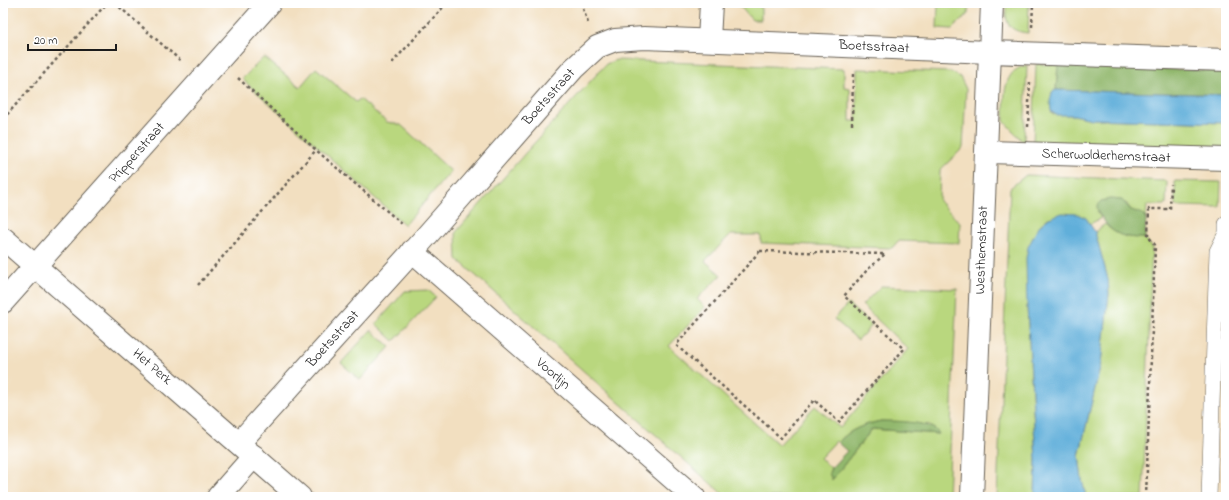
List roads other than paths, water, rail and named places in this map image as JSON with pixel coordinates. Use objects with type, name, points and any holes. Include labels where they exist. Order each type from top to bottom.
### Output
[{"type":"street","name":"Pripperstraat","points":[[3,302],[203,80],[218,60],[270,3]]},
{"type":"street","points":[[709,40],[711,3]]},
{"type":"street","name":"Westhemstraat","points":[[972,497],[992,3]]},
{"type":"street","name":"Boetsstraat","points":[[218,497],[247,450],[417,246],[573,69],[597,47],[615,40],[644,38],[990,52]]},
{"type":"street","points":[[990,52],[1226,60]]},
{"type":"street","name":"Scherwolderhemstraat","points":[[986,152],[1226,159]]},
{"type":"street","name":"Het Perk","points":[[3,238],[300,497]]},
{"type":"street","name":"Voorlijn","points":[[417,246],[694,497]]},
{"type":"lane","points":[[1209,497],[1216,251],[1226,233],[1226,224]]},
{"type":"water","points":[[1056,90],[1226,95],[1226,123],[1092,119],[1074,115],[1056,115],[1051,111],[1050,101],[1052,92]]},
{"type":"water","points":[[1062,213],[1077,214],[1086,218],[1095,232],[1108,279],[1109,294],[1101,363],[1079,456],[1086,497],[1035,497],[1036,460],[1027,307],[1026,258],[1028,247],[1039,226],[1049,218]]}]
